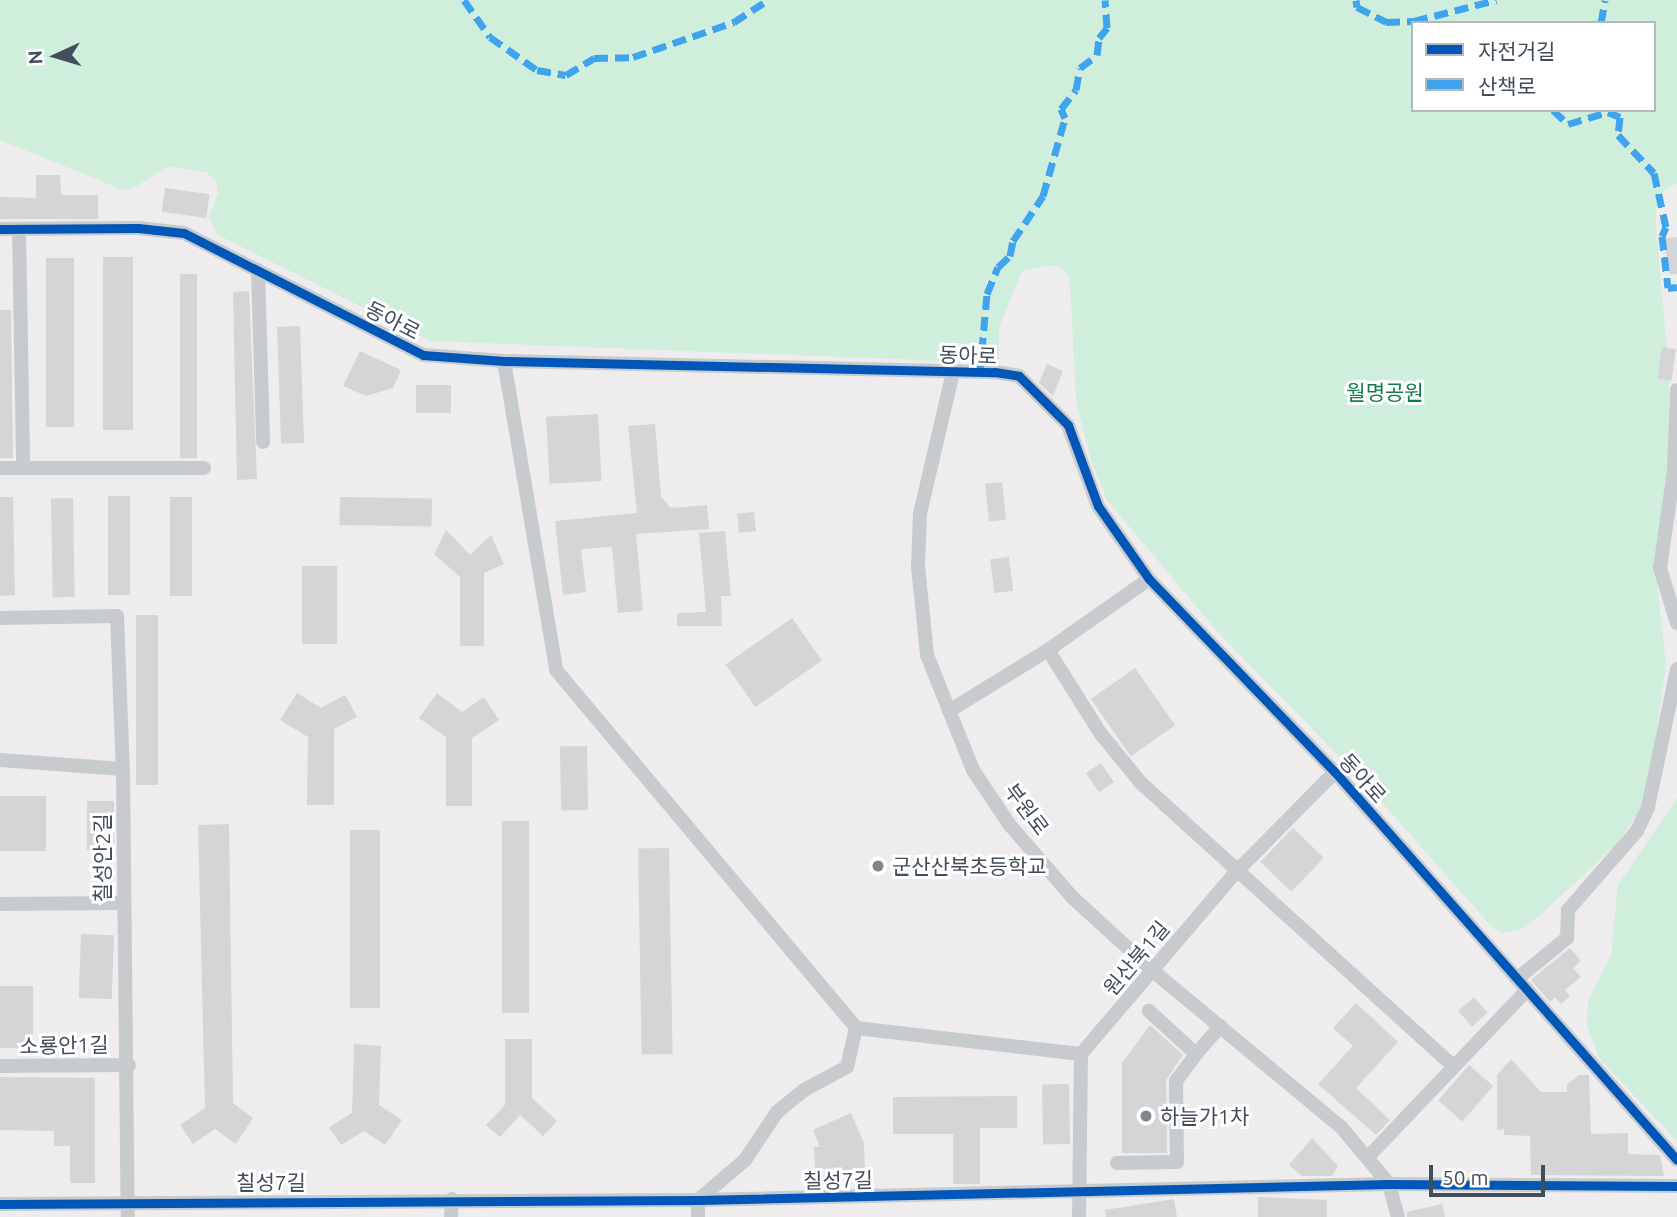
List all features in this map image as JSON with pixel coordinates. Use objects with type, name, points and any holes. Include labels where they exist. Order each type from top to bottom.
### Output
[{"type":"street","name":"동아로","points":[[0,229],[184,233],[423,355],[504,361],[1019,376],[1040,394],[1068,425],[1098,506],[1149,579],[1335,772],[1677,1160]]},
{"type":"street","points":[[19,229],[23,468]]},
{"type":"street","points":[[258,270],[263,442]]},
{"type":"street","points":[[504,361],[556,670],[856,1028],[1081,1054],[1079,1217]]},
{"type":"street","name":"부원로","points":[[953,372],[925,488],[918,553],[927,654],[973,770],[1009,824],[1072,897],[1153,971],[1341,1127],[1389,1184],[1398,1217]]},
{"type":"street","points":[[1677,390],[1675,471],[1660,568],[1677,623]]},
{"type":"street","points":[[0,468],[204,468]]},
{"type":"street","points":[[949,711],[1048,650],[1149,579]]},
{"type":"street","name":"칠성안2길","points":[[0,618],[117,616],[129,1065],[128,1217]]},
{"type":"street","points":[[1048,650],[1101,734],[1141,783],[1236,872],[1452,1065]]},
{"type":"street","points":[[1368,1157],[1567,938],[1568,910],[1637,831],[1648,807],[1677,669]]},
{"type":"street","points":[[0,760],[123,769]]},
{"type":"street","name":"원산북1길","points":[[1081,1054],[1236,872],[1335,772]]},
{"type":"street","points":[[0,904],[123,903]]},
{"type":"street","points":[[1149,1011],[1196,1054]]},
{"type":"street","points":[[1117,1163],[1177,1162],[1176,1080],[1220,1026]]},
{"type":"street","points":[[698,1217],[698,1200],[745,1160],[777,1112],[804,1090],[847,1067],[856,1028]]},
{"type":"street","name":"소룡안1길","points":[[0,1066],[129,1065]]},
{"type":"street","name":"칠성7길","points":[[0,1204],[452,1199],[698,1200],[1389,1184],[1677,1186]]},
{"type":"street","points":[[452,1199],[452,1217]]},
{"type":"green space","name":"월명공원","points":[[0,0],[1677,0],[1677,183],[1664,191],[1655,213],[1669,375],[1668,463],[1656,571],[1666,665],[1650,776],[1637,815],[1616,845],[1540,915],[1520,930],[1503,933],[1493,928],[1361,779],[1217,631],[1107,500],[1092,463],[1076,401],[1070,281],[1065,271],[1053,265],[1022,271],[999,327],[999,363],[430,341],[218,235],[209,218],[218,193],[216,180],[207,173],[168,166],[137,186],[123,190],[0,140]]},
{"type":"green space","points":[[1677,798],[1677,1141],[1600,1059],[1587,1027],[1588,1001],[1611,955],[1618,885]]},
{"type":"building","points":[[36,175],[60,175],[61,195],[98,195],[98,219],[0,219],[0,197],[36,198]]},
{"type":"building","points":[[165,188],[210,194],[206,218],[162,212]]},
{"type":"building","points":[[1677,237],[1677,274],[1670,275],[1664,239]]},
{"type":"building","points":[[103,257],[133,257],[133,430],[103,430]]},
{"type":"building","points":[[46,258],[74,258],[74,427],[46,427]]},
{"type":"building","points":[[180,274],[197,274],[197,458],[180,458]]},
{"type":"building","points":[[249,291],[257,479],[237,480],[233,292]]},
{"type":"building","points":[[0,310],[11,310],[13,458],[0,458]]},
{"type":"building","points":[[300,326],[304,443],[281,444],[277,327]]},
{"type":"building","points":[[1662,347],[1676,349],[1671,381],[1658,379]]},
{"type":"building","points":[[360,351],[401,370],[393,388],[366,396],[343,386]]},
{"type":"building","points":[[1047,364],[1063,371],[1053,396],[1039,383]]},
{"type":"building","points":[[416,385],[451,385],[451,413],[416,413]]},
{"type":"building","points":[[598,414],[602,481],[550,484],[546,417]]},
{"type":"building","points":[[655,424],[661,497],[671,508],[707,505],[709,529],[636,534],[643,611],[618,613],[612,547],[581,549],[586,592],[563,595],[555,521],[637,513],[628,426]]},
{"type":"building","points":[[1002,482],[1006,520],[989,522],[985,484]]},
{"type":"building","points":[[108,496],[130,496],[130,595],[108,595]]},
{"type":"building","points":[[0,497],[13,497],[15,595],[0,596]]},
{"type":"building","points":[[170,497],[192,497],[192,596],[170,596]]},
{"type":"building","points":[[340,497],[432,499],[431,527],[340,525]]},
{"type":"building","points":[[51,498],[73,498],[75,597],[53,597]]},
{"type":"building","points":[[754,512],[756,531],[739,533],[737,514]]},
{"type":"building","points":[[446,530],[470,555],[491,535],[504,564],[484,573],[484,646],[460,646],[460,577],[434,554]]},
{"type":"building","points":[[725,531],[731,596],[721,596],[722,626],[677,626],[677,613],[706,612],[699,533]]},
{"type":"building","points":[[1009,557],[1013,591],[994,593],[990,559]]},
{"type":"building","points":[[302,566],[337,566],[337,644],[302,644]]},
{"type":"building","points":[[136,615],[158,615],[158,785],[136,785]]},
{"type":"building","points":[[792,618],[822,661],[755,707],[726,664]]},
{"type":"building","points":[[1135,668],[1175,725],[1131,756],[1091,699]]},
{"type":"building","points":[[297,693],[321,708],[345,695],[357,717],[334,729],[334,805],[307,805],[308,737],[280,720]]},
{"type":"building","points":[[437,693],[462,712],[484,697],[499,720],[472,738],[472,806],[446,806],[446,737],[419,718]]},
{"type":"building","points":[[560,746],[587,746],[588,810],[561,810]]},
{"type":"building","points":[[1101,763],[1114,782],[1099,792],[1086,773]]},
{"type":"building","points":[[0,796],[46,796],[46,851],[0,851]]},
{"type":"building","points":[[87,801],[114,801],[114,850],[87,850]]},
{"type":"building","points":[[502,821],[529,821],[529,1013],[502,1013]]},
{"type":"building","points":[[229,824],[233,1103],[253,1118],[236,1144],[215,1129],[193,1144],[180,1125],[205,1108],[198,825]]},
{"type":"building","points":[[1293,828],[1324,858],[1291,892],[1260,862]]},
{"type":"building","points":[[350,830],[380,830],[380,1008],[350,1008]]},
{"type":"building","points":[[669,848],[673,1054],[642,1055],[638,849]]},
{"type":"building","points":[[81,934],[114,935],[112,999],[79,998]]},
{"type":"building","points":[[1570,948],[1581,961],[1573,968],[1581,977],[1565,990],[1570,996],[1561,1004],[1555,997],[1550,1002],[1531,980]]},
{"type":"building","points":[[0,986],[33,986],[33,1048],[0,1048]]},
{"type":"building","points":[[1474,997],[1488,1013],[1472,1027],[1458,1011]]},
{"type":"building","points":[[1356,1003],[1398,1042],[1356,1088],[1390,1120],[1376,1135],[1318,1084],[1353,1046],[1333,1028]]},
{"type":"building","name":"하늘가1차","points":[[1150,1025],[1183,1055],[1166,1080],[1167,1153],[1122,1153],[1122,1063]]},
{"type":"building","points":[[505,1039],[532,1039],[532,1098],[557,1121],[543,1136],[520,1115],[500,1137],[486,1125],[505,1105]]},
{"type":"building","points":[[354,1044],[381,1046],[379,1105],[402,1120],[385,1145],[364,1131],[341,1145],[329,1127],[352,1113]]},
{"type":"building","points":[[1511,1059],[1541,1092],[1567,1092],[1567,1085],[1579,1075],[1589,1075],[1591,1134],[1628,1133],[1628,1154],[1660,1155],[1664,1176],[1531,1175],[1530,1136],[1504,1135],[1504,1129],[1497,1130],[1497,1075]]},
{"type":"building","points":[[1469,1065],[1493,1086],[1462,1121],[1438,1100]]},
{"type":"building","points":[[0,1077],[95,1078],[95,1183],[70,1183],[70,1146],[54,1146],[54,1131],[0,1130]]},
{"type":"building","points":[[1042,1084],[1069,1084],[1070,1144],[1043,1144]]},
{"type":"building","points":[[1017,1096],[1017,1128],[980,1128],[980,1184],[953,1184],[953,1134],[893,1134],[893,1097]]},
{"type":"building","points":[[851,1113],[864,1143],[865,1177],[835,1178],[835,1169],[815,1169],[814,1147],[820,1147],[813,1130]]},
{"type":"building","points":[[1312,1138],[1338,1166],[1332,1176],[1302,1176],[1289,1165]]},
{"type":"building","points":[[1258,1197],[1327,1200],[1327,1217],[1258,1217]]},
{"type":"building","points":[[1174,1199],[1177,1217],[1106,1217],[1105,1210]]},
{"type":"building","points":[[1442,1204],[1445,1217],[1407,1217],[1407,1212]]},
{"type":"marked path","points":[[464,0],[490,37],[537,70],[566,75],[594,58],[633,57],[734,22],[768,0]]},
{"type":"marked path","points":[[980,372],[987,294],[998,267],[1010,256],[1013,241],[1043,196],[1065,118],[1061,109],[1076,90],[1080,68],[1097,55],[1099,38],[1107,28],[1105,0]]},
{"type":"marked path","points":[[1356,0],[1357,7],[1386,22],[1411,21]]},
{"type":"marked path","points":[[1414,21],[1496,0]]},
{"type":"marked path","points":[[1601,21],[1605,0]]},
{"type":"marked path","points":[[1555,112],[1568,124],[1608,112]]},
{"type":"marked path","points":[[1608,112],[1620,117],[1618,135],[1654,173],[1666,227],[1662,236],[1668,288],[1677,287]]},
{"type":"cycle path","points":[[0,229],[138,228],[184,233],[423,355],[504,361],[995,372],[1019,376],[1068,425],[1098,506],[1149,579],[1335,772],[1677,1160]]},
{"type":"cycle path","points":[[0,1204],[698,1200],[1389,1184],[1677,1186]]},
{"type":"place","name":"군산산북초등학교","points":[[878,866]]},
{"type":"place","name":"하늘가1차","points":[[1146,1116]]}]
